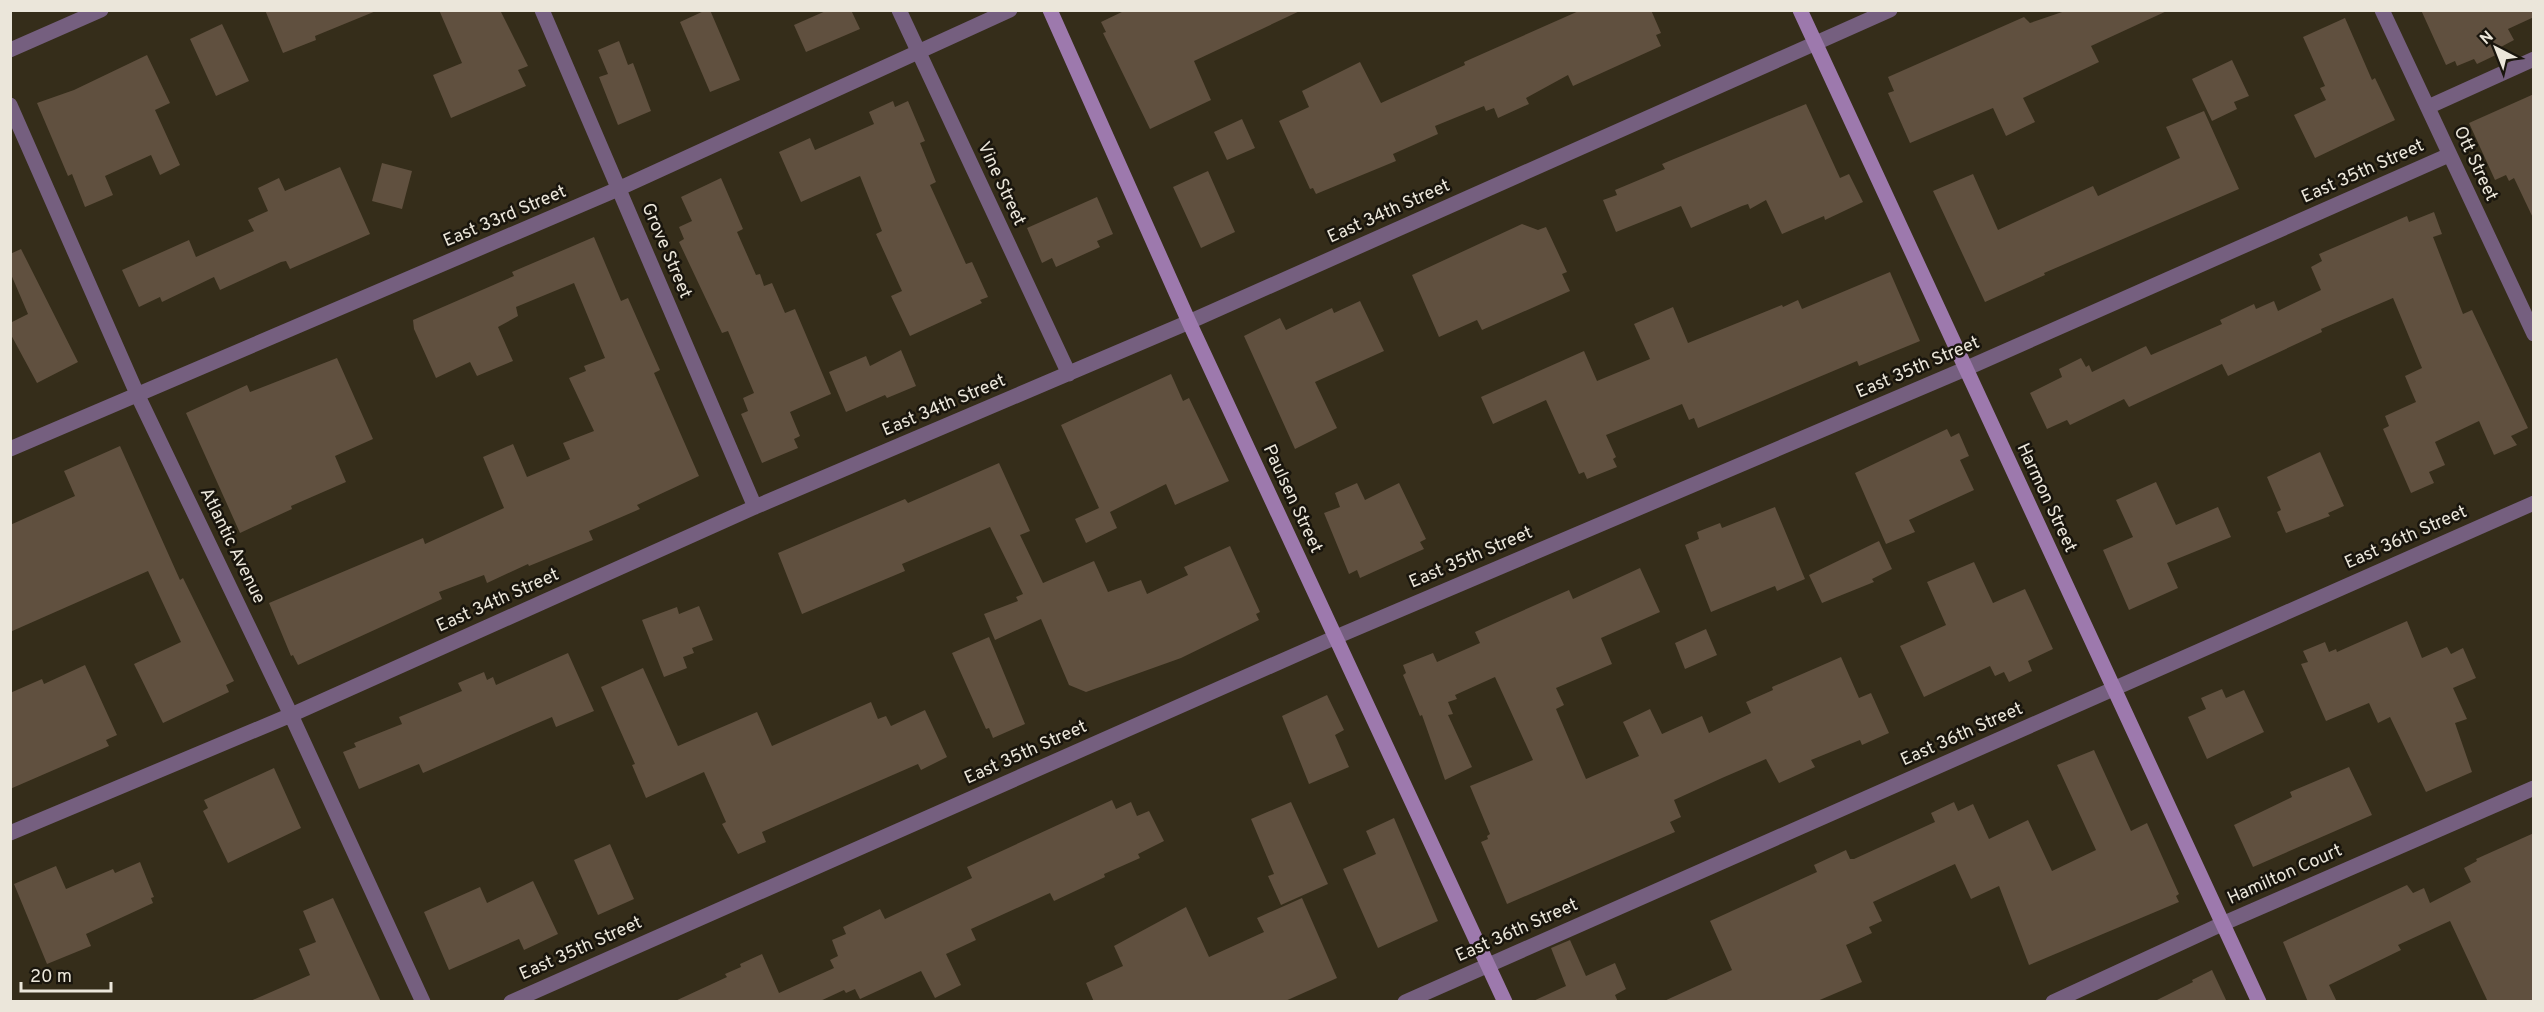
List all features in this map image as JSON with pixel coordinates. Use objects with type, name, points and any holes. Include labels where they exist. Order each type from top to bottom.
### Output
[{"type":"main road","name":"Paulsen Street","points":[[1050,10],[1189,322],[1505,1002]]},
{"type":"main road","name":"Harmon Street","points":[[1800,10],[2259,1002]]},
{"type":"street","points":[[10,50],[101,10]]},
{"type":"street","name":"Grove Street","points":[[542,10],[755,507]]},
{"type":"street","name":"Vine Street","points":[[899,10],[917,53],[1069,374]]},
{"type":"street","name":"East 33rd Street","points":[[10,449],[618,189],[1010,10]]},
{"type":"street","name":"East 34th Street","points":[[10,833],[291,715],[755,507],[1189,322],[1890,10]]},
{"type":"street","name":"Ott Street","points":[[2382,10],[2534,334]]},
{"type":"street","points":[[2428,106],[2534,59]]},
{"type":"street","name":"Atlantic Avenue","points":[[10,105],[138,396],[291,715],[423,1002]]},
{"type":"street","name":"East 35th Street","points":[[511,1002],[1336,638],[1965,369],[2449,155]]},
{"type":"street","name":"East 36th Street","points":[[1405,1002],[2534,503]]},
{"type":"street","name":"Hamilton Court","points":[[2053,1002],[2222,924],[2534,788]]},
{"type":"building","points":[[265,10],[376,11],[315,36],[316,40],[283,53]]},
{"type":"building","points":[[439,10],[500,10],[528,66],[518,70],[526,86],[451,118],[433,75],[462,63]]},
{"type":"building","points":[[710,10],[740,80],[710,92],[680,22]]},
{"type":"building","points":[[828,10],[851,10],[860,29],[806,52],[794,25]]},
{"type":"building","points":[[1126,10],[1302,10],[1194,61],[1211,100],[1150,129],[1103,33],[1106,32],[1101,22]]},
{"type":"building","points":[[1581,10],[1651,10],[1661,33],[1656,35],[1661,46],[1573,86],[1568,75],[1526,98],[1529,104],[1498,118],[1494,108],[1486,111],[1484,106],[1435,126],[1438,134],[1393,154],[1396,161],[1316,194],[1313,188],[1310,189],[1279,121],[1309,107],[1302,91],[1360,62],[1381,103],[1465,65],[1464,62]]},
{"type":"building","points":[[2068,10],[2169,10],[2091,46],[2099,62],[2023,98],[2035,122],[2006,136],[1993,108],[1910,143],[1888,93],[1894,91],[1888,77],[2024,17],[2030,23]]},
{"type":"building","points":[[2421,10],[2534,10],[2534,17],[2508,29],[2514,40],[2497,49],[2500,53],[2477,64],[2474,59],[2457,66],[2455,61],[2446,65]]},
{"type":"building","points":[[2345,18],[2372,80],[2375,78],[2395,120],[2315,158],[2294,115],[2326,100],[2320,88],[2325,86],[2303,37]]},
{"type":"building","points":[[222,24],[249,81],[216,96],[190,39]]},
{"type":"building","points":[[619,41],[628,65],[633,63],[651,111],[618,125],[599,77],[608,74],[598,50]]},
{"type":"building","points":[[147,55],[170,103],[155,110],[180,165],[160,175],[151,155],[105,176],[113,195],[85,207],[72,174],[68,176],[37,103],[74,90]]},
{"type":"building","points":[[2232,60],[2249,96],[2234,102],[2237,109],[2212,121],[2192,79]]},
{"type":"building","points":[[2534,94],[2534,220],[2514,178],[2509,181],[2506,175],[2495,180],[2469,123]]},
{"type":"building","points":[[893,101],[895,107],[908,101],[925,141],[920,143],[936,182],[930,185],[966,264],[972,262],[988,297],[980,300],[982,303],[910,336],[891,296],[902,291],[876,234],[882,231],[860,176],[801,202],[779,152],[810,138],[815,150],[874,124],[869,112]]},
{"type":"building","points":[[1806,104],[1840,178],[1849,174],[1863,202],[1825,220],[1824,216],[1782,234],[1766,200],[1750,209],[1748,204],[1691,228],[1681,206],[1616,232],[1603,200],[1617,195],[1615,190],[1665,169],[1662,164]]},
{"type":"building","points":[[2204,111],[2239,189],[2044,273],[2045,275],[1985,302],[1933,191],[1973,174],[1998,230],[2093,186],[2098,196],[2180,158],[2166,127]]},
{"type":"building","points":[[1242,119],[1255,148],[1227,160],[1214,132]]},
{"type":"building","points":[[382,163],[412,171],[402,209],[372,201]]},
{"type":"building","points":[[340,167],[370,234],[290,269],[286,261],[281,262],[220,290],[214,277],[162,302],[160,297],[139,307],[122,270],[189,240],[196,257],[254,231],[248,220],[268,211],[258,188],[279,178],[285,191]]},
{"type":"building","points":[[1208,171],[1235,232],[1201,248],[1173,187]]},
{"type":"building","points":[[721,178],[743,229],[737,232],[756,275],[760,274],[764,286],[772,283],[785,313],[795,309],[831,394],[790,412],[800,436],[794,439],[798,448],[762,463],[741,414],[748,411],[743,398],[754,393],[728,331],[722,333],[679,242],[684,239],[679,227],[692,221],[681,197]]},
{"type":"building","points":[[1097,197],[1113,234],[1097,241],[1100,247],[1056,267],[1052,258],[1042,263],[1027,228]]},
{"type":"building","points":[[2434,212],[2442,234],[2433,237],[2463,314],[2472,310],[2528,428],[2511,436],[2517,445],[2494,455],[2479,421],[2435,442],[2445,465],[2429,472],[2434,483],[2411,493],[2383,429],[2389,426],[2385,416],[2416,402],[2405,376],[2422,368],[2393,298],[2321,329],[2322,332],[2228,376],[2222,364],[2129,407],[2124,399],[2070,425],[2067,420],[2047,429],[2030,393],[2062,377],[2059,369],[2081,358],[2086,367],[2089,365],[2092,372],[2146,346],[2151,355],[2222,324],[2220,320],[2254,304],[2256,309],[2274,301],[2278,311],[2321,290],[2311,267],[2322,261],[2319,254],[2407,216],[2409,222]]},
{"type":"building","points":[[1522,224],[1538,230],[1546,227],[1567,272],[1562,274],[1570,291],[1482,330],[1477,320],[1439,337],[1412,275]]},
{"type":"building","points":[[594,237],[621,301],[628,298],[660,370],[654,373],[699,476],[637,505],[640,509],[589,531],[593,540],[529,566],[528,564],[487,583],[484,575],[439,592],[442,599],[298,665],[293,655],[291,656],[269,603],[423,538],[425,544],[504,508],[483,457],[513,444],[527,477],[570,459],[563,443],[594,431],[569,378],[586,371],[584,366],[605,358],[574,283],[516,307],[518,316],[498,327],[513,361],[477,376],[470,362],[436,378],[414,329],[413,320],[514,276],[512,272]]},
{"type":"building","points":[[21,249],[78,362],[37,383],[10,333],[10,323],[28,314],[10,272],[10,254]]},
{"type":"building","points":[[1890,272],[1920,341],[1859,366],[1857,361],[1698,428],[1694,418],[1689,420],[1682,404],[1606,435],[1616,457],[1613,459],[1617,467],[1587,479],[1584,472],[1579,474],[1546,400],[1493,424],[1481,397],[1584,351],[1597,381],[1650,359],[1634,324],[1673,307],[1688,343],[1798,300],[1802,309]]},
{"type":"building","points":[[1360,301],[1384,351],[1315,382],[1337,428],[1295,449],[1244,336],[1280,318],[1286,330],[1332,308],[1334,313]]},
{"type":"building","points":[[901,350],[916,386],[887,398],[885,395],[846,412],[829,372],[866,356],[870,366]]},
{"type":"building","points":[[337,358],[373,439],[335,456],[346,482],[291,506],[292,509],[240,533],[186,413],[247,385],[250,392]]},
{"type":"building","points":[[1171,374],[1183,401],[1189,398],[1229,481],[1175,505],[1166,484],[1110,512],[1117,528],[1086,543],[1075,519],[1099,508],[1061,425]]},
{"type":"building","points":[[1947,429],[1951,437],[1959,433],[1969,456],[1960,460],[1974,490],[1909,520],[1915,532],[1886,544],[1855,473]]},
{"type":"building","points":[[120,446],[180,580],[183,578],[234,681],[226,685],[229,692],[163,723],[134,664],[181,642],[148,571],[10,632],[10,525],[75,496],[64,471]]},
{"type":"building","points":[[2320,452],[2344,506],[2328,513],[2330,516],[2286,533],[2277,512],[2281,510],[2267,477]]},
{"type":"building","points":[[999,463],[1030,531],[1020,535],[1043,583],[1094,561],[1108,592],[1141,580],[1147,594],[1188,575],[1184,567],[1230,546],[1260,612],[1256,614],[1259,620],[1181,658],[1086,692],[1069,685],[1041,619],[995,640],[984,614],[1018,601],[1016,597],[1023,594],[990,527],[902,564],[905,571],[802,614],[778,553],[905,499],[908,503]]},
{"type":"building","points":[[2156,482],[2176,525],[2218,507],[2231,537],[2167,563],[2178,588],[2129,610],[2103,550],[2133,537],[2116,500]]},
{"type":"building","points":[[1357,483],[1365,500],[1399,483],[1426,539],[1420,542],[1424,549],[1360,578],[1357,570],[1349,574],[1324,513],[1340,507],[1335,493]]},
{"type":"building","points":[[1775,507],[1805,579],[1777,591],[1775,586],[1711,612],[1685,545],[1699,539],[1697,532],[1720,523],[1722,528]]},
{"type":"building","points":[[1879,541],[1892,569],[1872,579],[1874,582],[1822,603],[1809,575]]},
{"type":"building","points":[[1974,562],[1993,603],[2025,589],[2053,649],[2028,661],[2032,671],[2009,682],[2004,672],[1995,676],[1990,666],[1924,697],[1900,646],[1946,625],[1927,582]]},
{"type":"building","points":[[1640,568],[1660,612],[1601,638],[1612,664],[1556,688],[1564,705],[1556,709],[1586,779],[1639,756],[1623,722],[1650,709],[1662,734],[1702,716],[1709,733],[1751,713],[1746,702],[1773,690],[1772,687],[1841,657],[1859,698],[1871,693],[1889,733],[1862,745],[1860,740],[1811,760],[1815,767],[1779,783],[1766,759],[1722,778],[1674,800],[1681,817],[1670,822],[1675,832],[1507,904],[1481,842],[1488,839],[1487,836],[1490,834],[1470,786],[1533,760],[1495,677],[1455,695],[1457,699],[1448,702],[1453,714],[1448,715],[1472,767],[1445,780],[1422,715],[1420,716],[1403,675],[1406,673],[1403,665],[1433,653],[1437,662],[1480,643],[1475,632],[1569,590],[1573,599]]},
{"type":"building","points":[[699,606],[713,640],[692,648],[694,653],[683,657],[687,668],[664,677],[642,620],[677,607],[679,614]]},
{"type":"building","points":[[2407,621],[2422,658],[2447,647],[2451,654],[2463,648],[2476,678],[2453,688],[2467,719],[2455,723],[2472,772],[2426,792],[2390,717],[2378,723],[2369,703],[2326,721],[2301,664],[2308,662],[2303,651],[2325,642],[2329,652],[2336,649],[2337,652]]},
{"type":"building","points":[[1706,629],[1717,655],[1685,669],[1675,643]]},
{"type":"building","points":[[989,637],[1025,724],[993,738],[989,728],[986,729],[952,653]]},
{"type":"building","points":[[568,653],[594,711],[556,727],[552,717],[423,773],[419,764],[359,789],[343,752],[356,747],[354,743],[402,724],[399,717],[462,691],[458,683],[484,672],[487,680],[493,677],[496,685]]},
{"type":"building","points":[[85,665],[117,735],[106,740],[109,746],[10,789],[10,693],[42,679],[44,684]]},
{"type":"building","points":[[643,668],[678,746],[757,712],[772,746],[871,702],[878,719],[886,716],[891,726],[925,710],[947,757],[921,770],[918,764],[762,832],[766,842],[738,854],[722,824],[726,822],[704,772],[646,798],[632,765],[635,764],[601,687]]},
{"type":"building","points":[[2222,689],[2226,698],[2244,690],[2264,732],[2207,759],[2188,717],[2206,709],[2201,698]]},
{"type":"building","points":[[1327,695],[1344,730],[1335,735],[1349,767],[1309,784],[1282,716]]},
{"type":"building","points":[[2094,750],[2131,831],[2147,823],[2179,894],[2176,896],[2179,902],[2029,965],[1999,886],[1971,899],[1955,864],[1873,902],[1882,921],[1869,927],[1872,933],[1846,945],[1862,982],[1815,1002],[1662,1002],[1732,970],[1710,921],[1817,872],[1814,865],[1846,850],[1850,859],[1854,859],[1935,822],[1931,813],[1954,802],[1958,811],[1973,804],[1989,839],[2028,820],[2052,871],[2096,850],[2057,765]]},
{"type":"building","points":[[2349,767],[2372,815],[2253,867],[2234,825],[2292,797],[2290,792]]},
{"type":"building","points":[[274,768],[301,828],[228,863],[203,811],[208,808],[204,800]]},
{"type":"building","points":[[1112,800],[1116,809],[1131,802],[1137,816],[1149,811],[1164,841],[1138,854],[1140,858],[1054,901],[1050,893],[971,929],[976,940],[946,954],[961,985],[935,998],[921,971],[860,999],[855,989],[846,993],[844,990],[818,1002],[673,1002],[727,977],[725,974],[741,967],[740,964],[762,954],[779,993],[834,968],[830,960],[838,956],[832,940],[846,934],[843,927],[880,909],[885,919],[972,878],[967,867]]},
{"type":"building","points":[[1291,802],[1328,884],[1281,905],[1268,876],[1274,874],[1251,819]]},
{"type":"building","points":[[1394,818],[1438,921],[1378,948],[1343,869],[1376,854],[1366,831]]},
{"type":"building","points":[[2534,833],[2534,1002],[2488,1002],[2450,921],[2398,945],[2401,950],[2329,985],[2337,1002],[2308,1002],[2283,942],[2407,885],[2413,893],[2424,888],[2430,903],[2471,882],[2464,868],[2477,861],[2476,859]]},
{"type":"building","points":[[610,844],[634,899],[598,915],[574,860]]},
{"type":"building","points":[[140,862],[154,897],[151,898],[153,903],[86,934],[91,946],[47,964],[14,884],[56,866],[66,889],[113,869],[115,873]]},
{"type":"building","points":[[533,881],[558,934],[524,950],[519,939],[449,970],[424,912],[480,887],[487,903]]},
{"type":"building","points":[[333,898],[381,1002],[248,1002],[310,975],[299,949],[316,942],[303,911]]},
{"type":"building","points":[[1302,898],[1337,978],[1283,1002],[1094,1002],[1086,983],[1123,966],[1114,946],[1186,907],[1209,957],[1264,932],[1257,918]]},
{"type":"building","points":[[1570,940],[1586,976],[1615,963],[1626,989],[1615,995],[1618,1002],[1531,1002],[1566,986],[1551,948]]},
{"type":"building","points":[[2212,970],[2227,1002],[2153,1002],[2193,982],[2192,980]]}]
